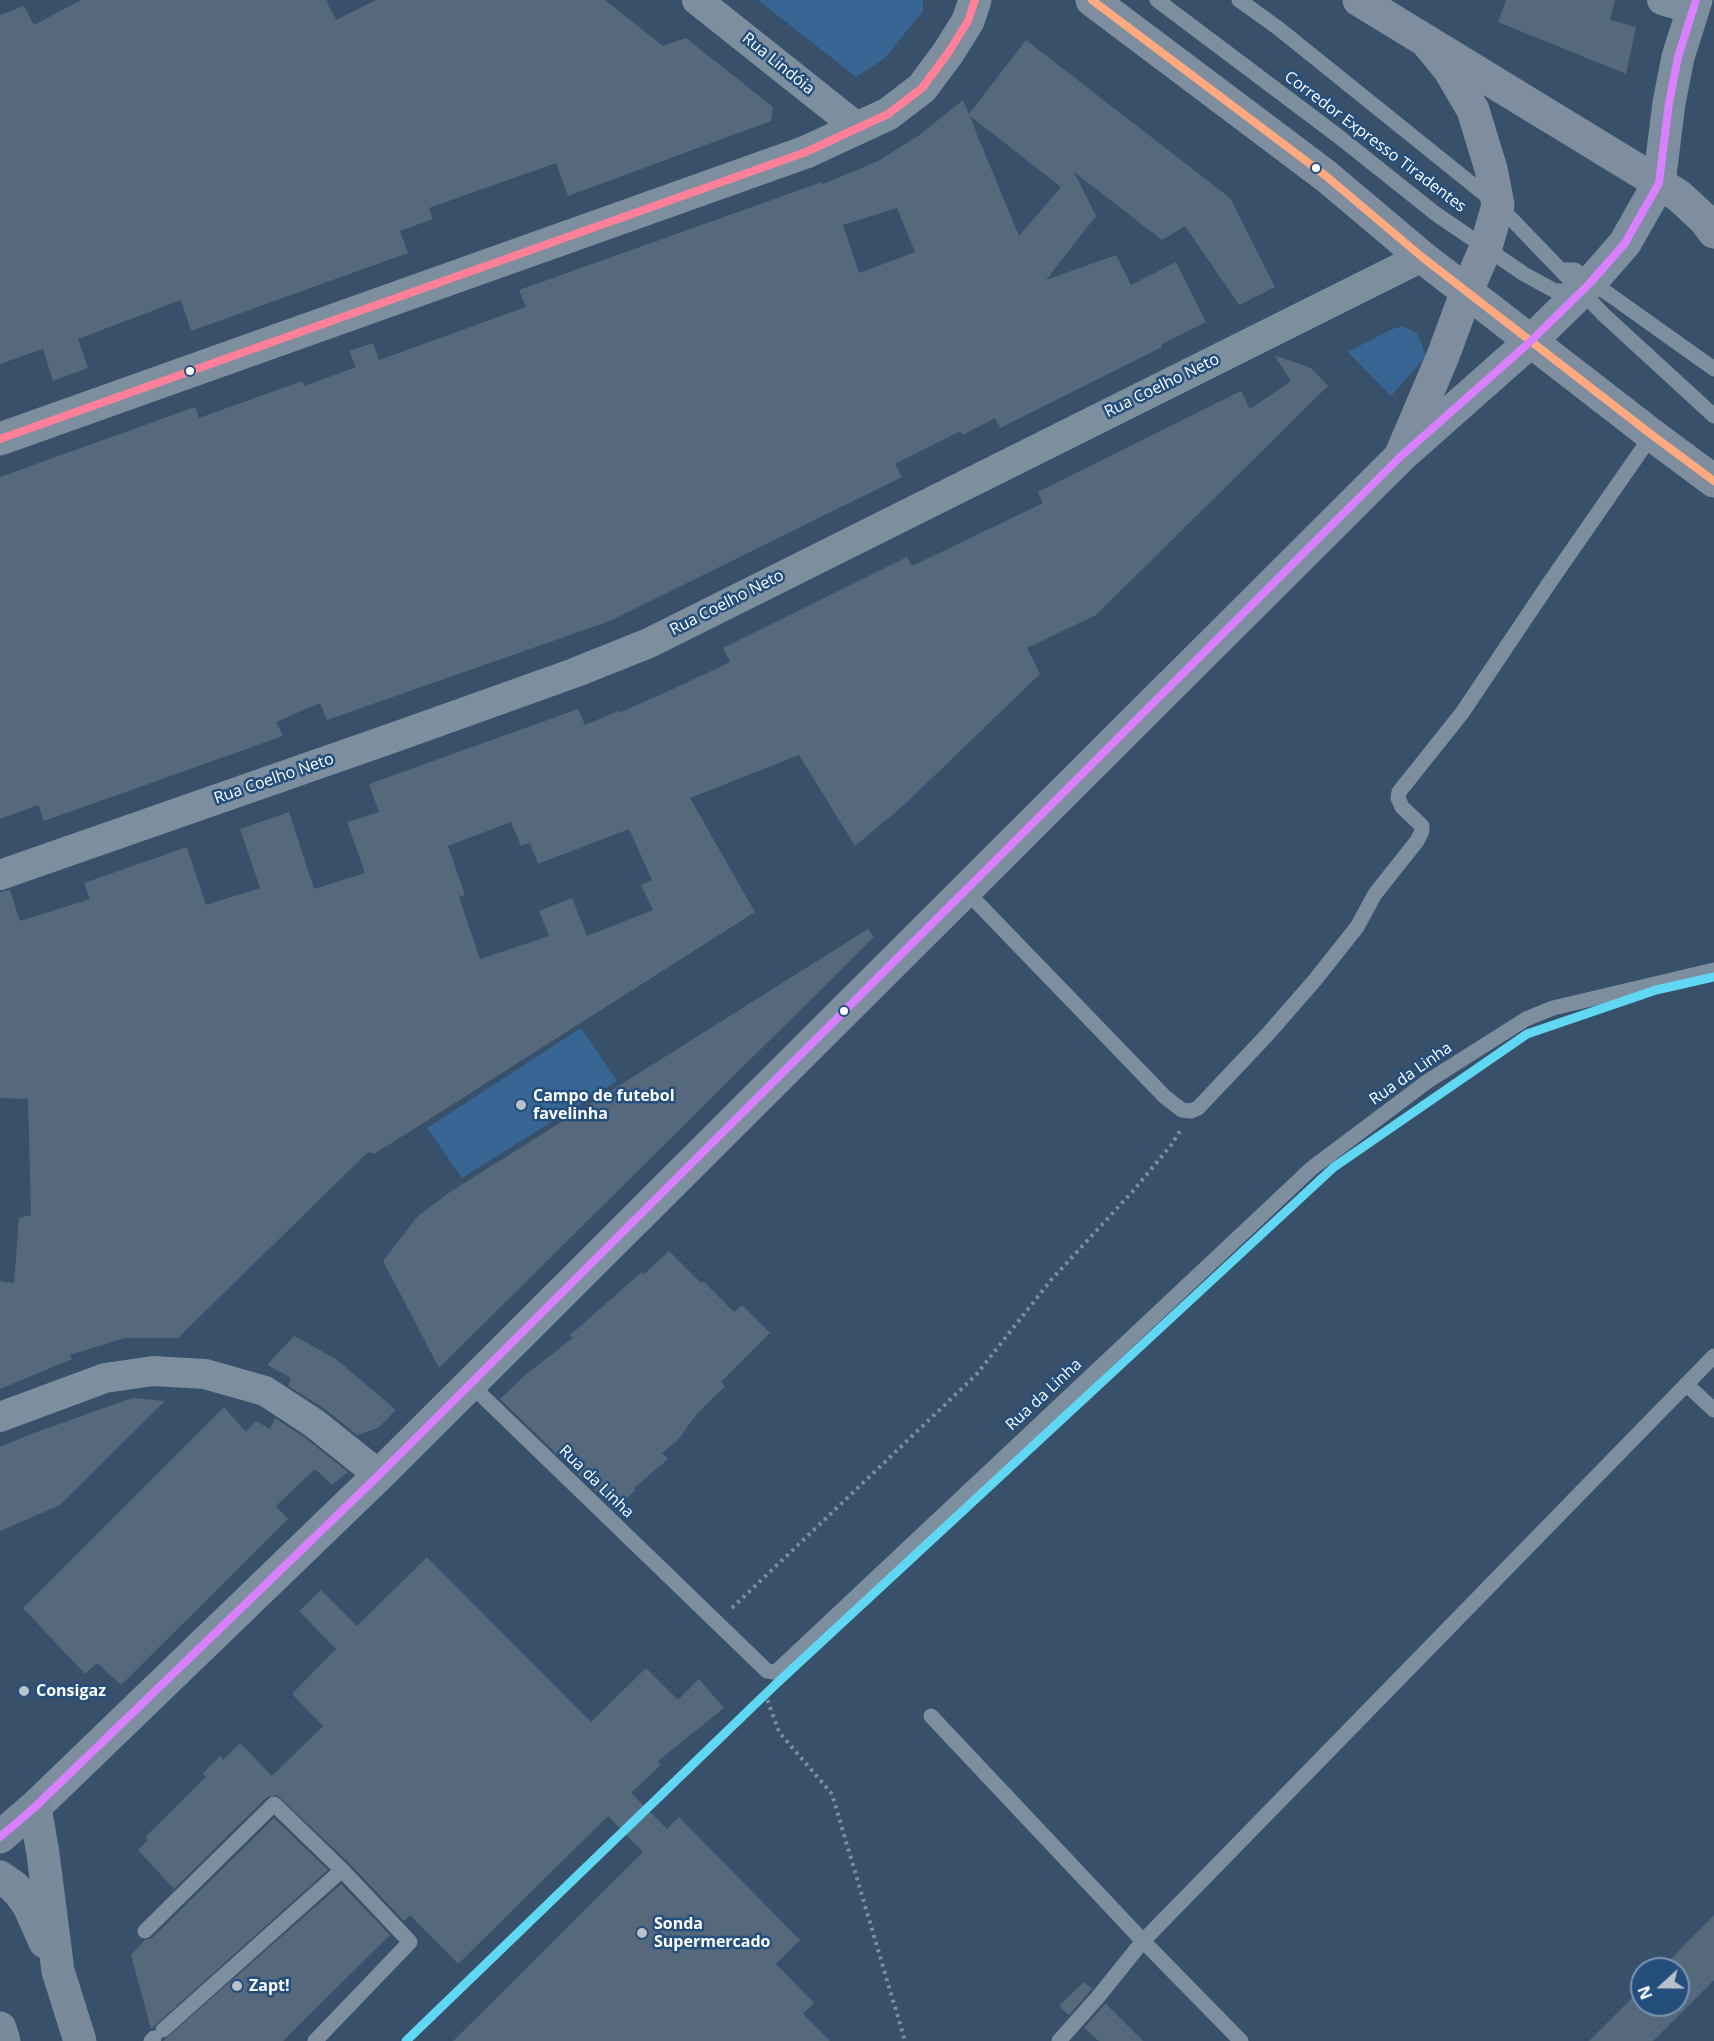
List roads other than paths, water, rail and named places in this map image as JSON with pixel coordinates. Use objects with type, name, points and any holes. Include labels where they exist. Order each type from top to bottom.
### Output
[{"type":"highway","points":[[1092,0],[1326,176],[1422,257],[1714,481]]},
{"type":"highway","points":[[1359,0],[1659,183],[1679,196],[1711,226]]},
{"type":"highway","points":[[1400,457],[1486,247],[1498,206],[1491,169],[1473,110],[1449,69],[1426,41]]},
{"type":"main road","points":[[0,1837],[35,1808],[58,1971]]},
{"type":"main road","points":[[0,1877],[13,1886],[29,1906],[58,1971],[80,2041]]},
{"type":"main road","points":[[0,2028],[4,2041]]},
{"type":"street","name":"Rua Lindóia","points":[[697,0],[858,128]]},
{"type":"street","points":[[0,439],[806,152],[888,114],[922,88],[968,21],[975,0]]},
{"type":"street","points":[[35,1808],[379,1475],[1400,457],[1531,341],[1578,281],[1625,243],[1659,183],[1684,3]]},
{"type":"street","name":"Rua Coelho Neto","points":[[0,875],[574,673],[649,643],[1422,257]]},
{"type":"street","points":[[0,1416],[105,1378],[153,1371],[205,1374],[265,1391],[314,1423],[379,1475]]},
{"type":"lane","name":"Corredor Expresso Tiradentes","points":[[1157,0],[1338,136],[1436,214],[1524,274],[1556,291],[1578,281]]},
{"type":"lane","name":"Corredor Expresso Tiradentes","points":[[1239,0],[1278,28],[1498,206],[1578,281],[1604,315],[1714,416]]},
{"type":"lane","points":[[1578,281],[1714,369]]},
{"type":"lane","points":[[966,891],[1165,1097],[1182,1110],[1198,1108],[1315,980],[1357,927],[1375,894],[1417,841],[1422,826],[1401,807],[1398,798],[1402,788],[1462,713],[1652,435]]},
{"type":"lane","name":"Rua da Linha","points":[[470,1384],[767,1671],[777,1671],[1312,1168],[1428,1082],[1526,1019],[1579,1001],[1714,970]]},
{"type":"lane","points":[[1059,2041],[1143,1941],[1714,1356]]},
{"type":"lane","points":[[1686,1384],[1714,1410]]},
{"type":"lane","points":[[931,1716],[1143,1941],[1241,2041]]},
{"type":"lane","points":[[145,1931],[274,1804],[411,1942],[315,2041]]},
{"type":"lane","points":[[156,2036],[342,1870]]},
{"type":"place","name":"Campo de futebol favelinha","points":[[521,1105]]},
{"type":"place","name":"Consigaz","points":[[24,1691]]},
{"type":"place","name":"Sonda Supermercado","points":[[642,1933]]},
{"type":"place","name":"Zapt!","points":[[237,1986]]}]
